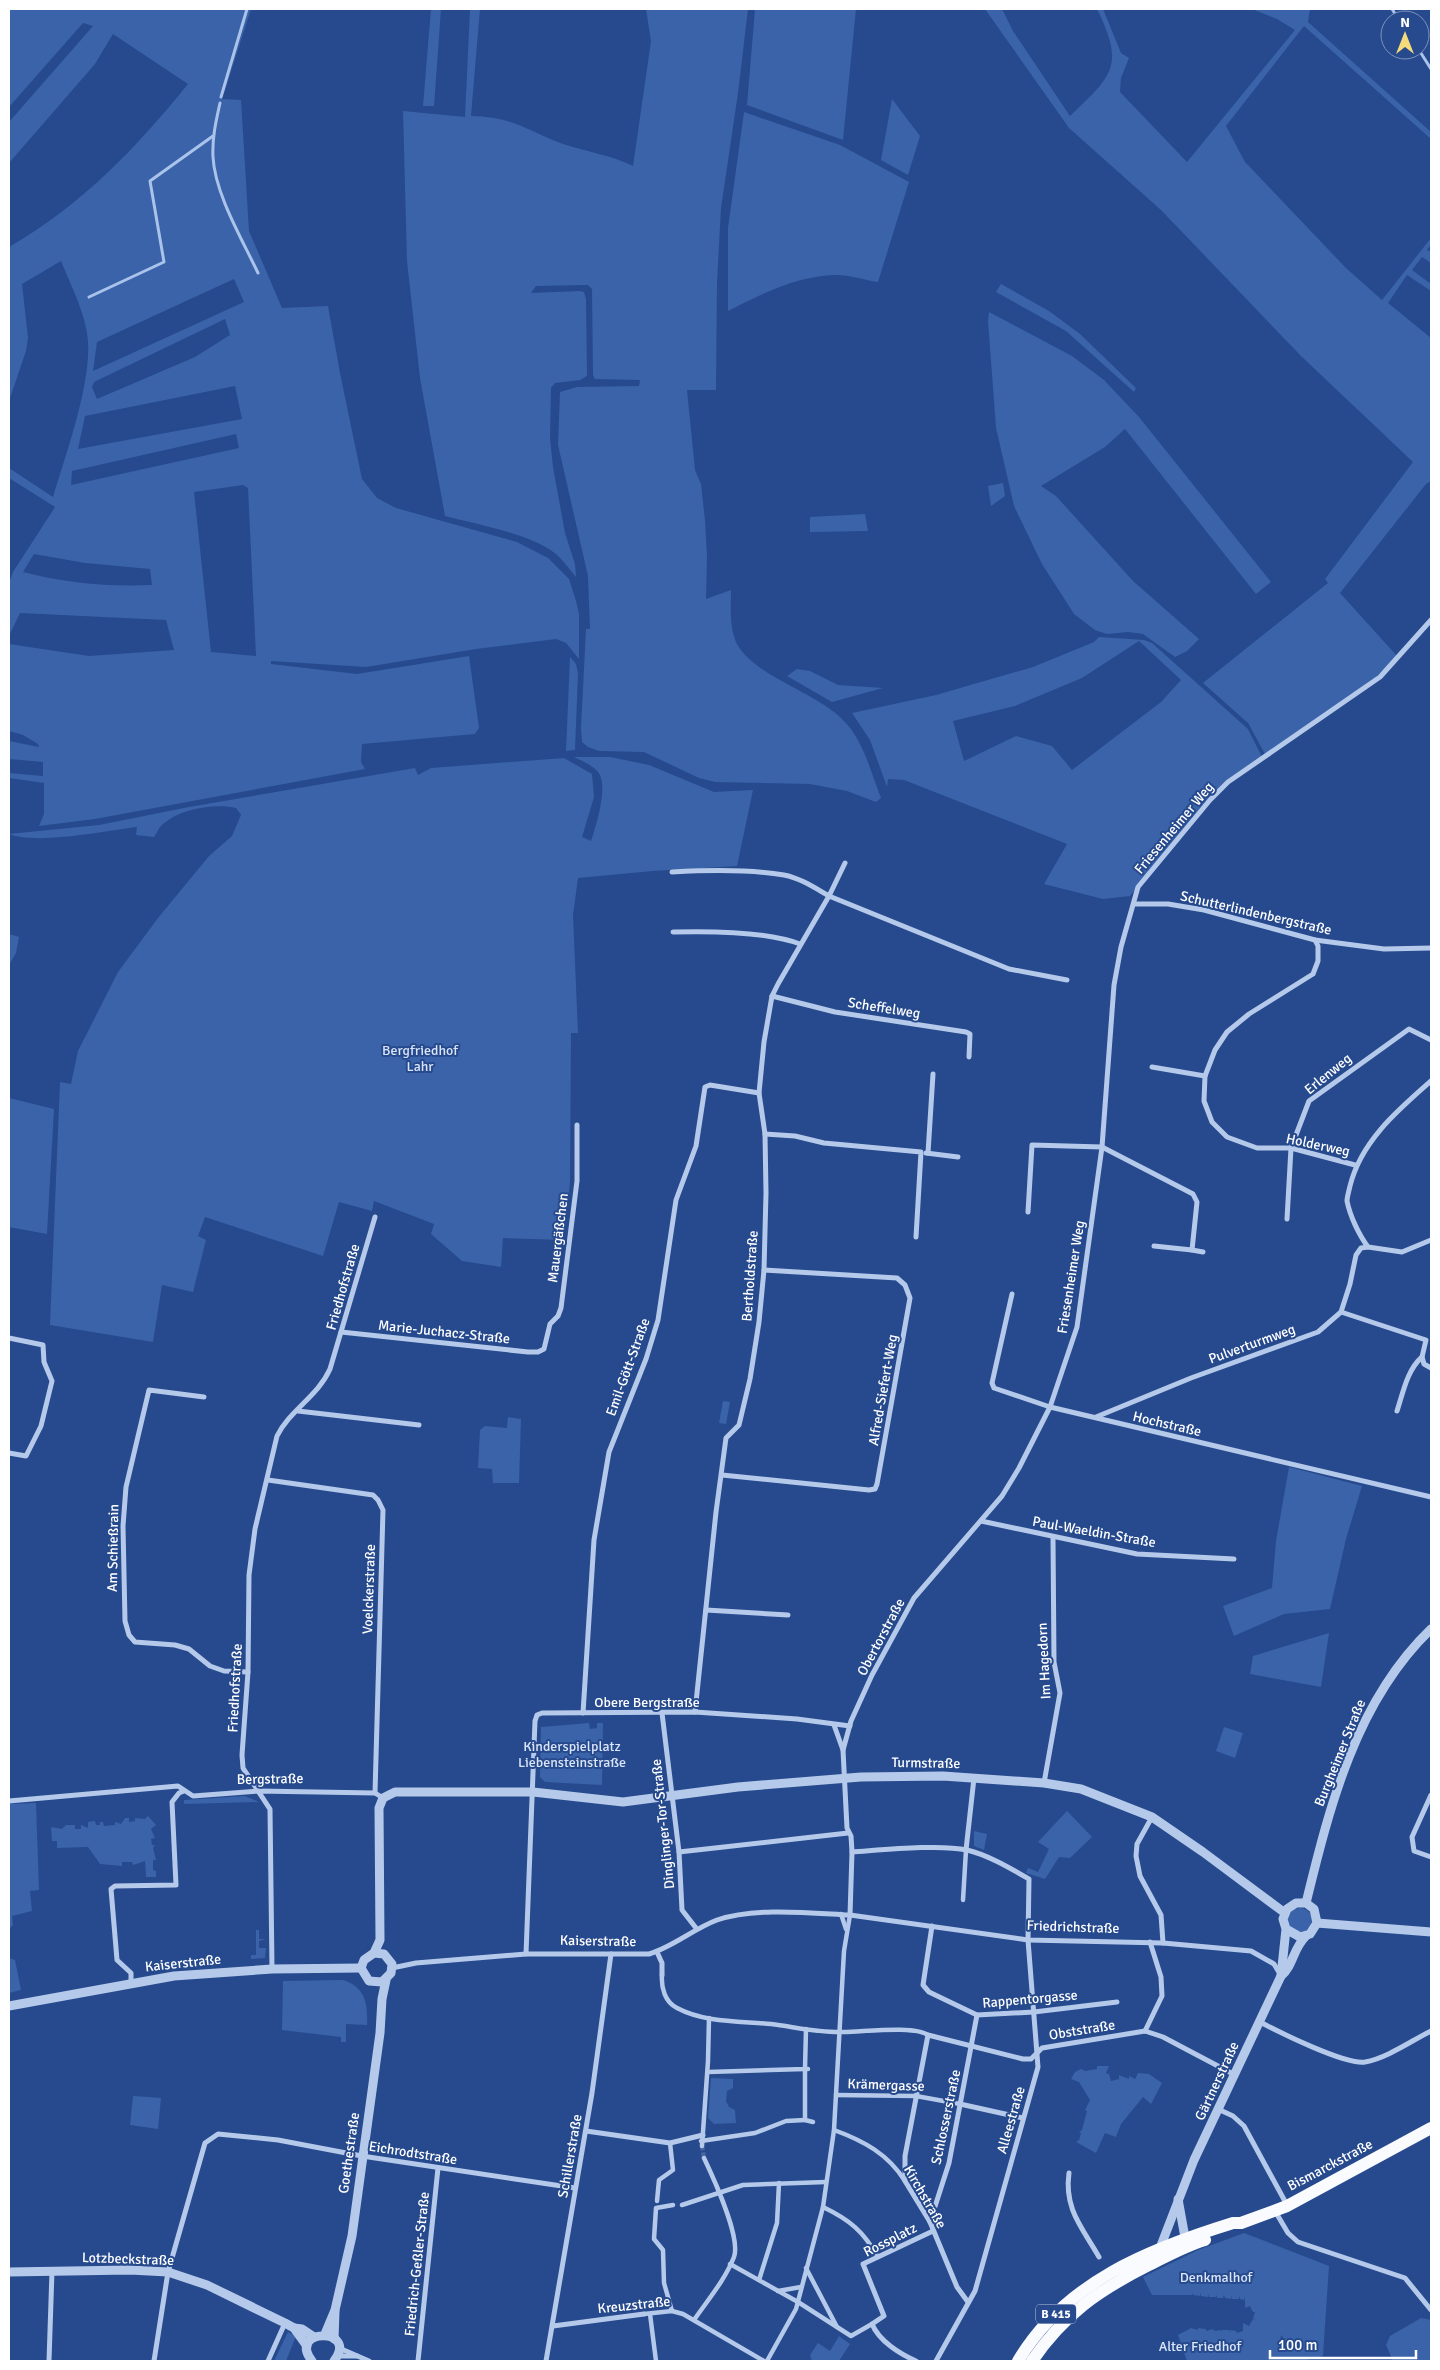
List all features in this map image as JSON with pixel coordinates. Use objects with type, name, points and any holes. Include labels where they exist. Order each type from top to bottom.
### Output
[{"type":"main road","name":"Bismarckstraße","points":[[1183,2242],[1232,2223],[1240,2223],[1287,2206],[1431,2128]]},
{"type":"main road","name":"B 415","points":[[1018,2361],[1034,2338],[1067,2302],[1104,2276],[1160,2248],[1183,2242]]},
{"type":"main road","name":"B 415","points":[[1032,2361],[1044,2344],[1077,2308],[1102,2290],[1183,2242]]},
{"type":"street","name":"Friesenheimer Weg","points":[[1050,1407],[1076,1327],[1102,1147],[1114,985],[1121,947],[1138,888],[1217,792],[1301,730],[1380,677],[1431,620]]},
{"type":"street","name":"Bertholdstraße","points":[[695,1712],[726,1438],[739,1425],[750,1379],[764,1270],[765,1134],[759,1093],[764,1042],[772,996],[829,896],[845,863]]},
{"type":"street","points":[[672,872],[730,872],[784,875],[801,880],[829,896],[1009,969],[1068,980]]},
{"type":"street","name":"Schutterlindenbergstraße","points":[[1134,904],[1168,904],[1204,910],[1315,940],[1384,948],[1431,948]]},
{"type":"street","points":[[673,932],[731,932],[790,940],[800,944]]},
{"type":"street","name":"Holderweg","points":[[1315,940],[1318,946],[1318,961],[1312,974],[1277,998],[1249,1014],[1227,1032],[1215,1050],[1205,1076],[1204,1101],[1212,1122],[1227,1137],[1256,1148],[1291,1148],[1355,1165]]},
{"type":"street","name":"Scheffelweg","points":[[772,996],[835,1012],[966,1032],[970,1034],[969,1057]]},
{"type":"street","name":"Erlenweg","points":[[1287,1219],[1291,1148],[1309,1101],[1409,1029],[1431,1040]]},
{"type":"street","points":[[1152,1066],[1205,1076]]},
{"type":"street","points":[[928,1153],[934,1074]]},
{"type":"street","points":[[1368,1247],[1359,1232],[1347,1200],[1355,1165],[1394,1114],[1431,1081]]},
{"type":"street","name":"Emil-Gött-Straße","points":[[583,1714],[594,1540],[609,1452],[646,1359],[658,1320],[676,1200],[696,1146],[701,1123],[703,1092],[705,1087],[710,1085],[759,1093]]},
{"type":"street","name":"Mauergäßchen","points":[[544,1349],[550,1324],[558,1316],[561,1308],[577,1181],[577,1125]]},
{"type":"street","points":[[765,1134],[794,1136],[824,1143],[958,1157]]},
{"type":"street","points":[[1028,1212],[1032,1145],[1102,1147],[1193,1194],[1197,1202],[1192,1250]]},
{"type":"street","points":[[916,1237],[921,1152]]},
{"type":"street","name":"Friedhofstraße","points":[[272,1969],[270,1809],[243,1768],[248,1672],[249,1575],[255,1529],[278,1436],[282,1427],[324,1382],[375,1217]]},
{"type":"street","points":[[1397,1411],[1410,1373],[1415,1363],[1422,1357],[1429,1339],[1342,1312],[1356,1255],[1361,1248],[1368,1247],[1402,1252],[1431,1240]]},
{"type":"street","points":[[1154,1246],[1202,1252]]},
{"type":"street","name":"Alfred-Siefert-Weg","points":[[722,1475],[869,1490],[875,1489],[877,1484],[910,1298],[905,1285],[897,1278],[764,1270]]},
{"type":"street","name":"Hochstraße","points":[[1012,1294],[992,1384],[997,1390],[1050,1407],[1431,1497]]},
{"type":"street","name":"Pulverturmweg","points":[[1095,1417],[1190,1378],[1318,1332],[1342,1312]]},
{"type":"street","name":"Marie-Juchacz-Straße","points":[[341,1332],[528,1352],[538,1352],[544,1349]]},
{"type":"street","points":[[9,1338],[43,1345],[44,1362],[52,1381],[41,1426],[26,1456],[9,1453]]},
{"type":"street","points":[[1422,1357],[1424,1364],[1431,1368]]},
{"type":"street","name":"Am Schießrain","points":[[204,1397],[149,1390],[126,1487],[122,1526],[125,1621],[129,1635],[135,1642],[175,1645],[189,1650],[210,1666],[224,1671],[248,1672]]},
{"type":"street","name":"Obertorstraße","points":[[853,1915],[851,1836],[848,1833],[843,1778],[843,1750],[850,1726],[872,1675],[914,1598],[1002,1496],[1020,1468],[1050,1407]]},
{"type":"street","points":[[298,1411],[420,1425]]},
{"type":"street","name":"Voelckerstraße","points":[[268,1480],[373,1495],[383,1510],[379,1796]]},
{"type":"street","name":"Paul-Waeldin-Straße","points":[[981,1521],[1137,1554],[1234,1558]]},
{"type":"street","name":"Im Hagedorn","points":[[1044,1783],[1060,1693],[1054,1662],[1053,1537]]},
{"type":"street","points":[[706,1610],[788,1615]]},
{"type":"street","name":"Burgheimer Straße","points":[[1306,1903],[1335,1794],[1368,1713],[1393,1672],[1412,1648],[1431,1629]]},
{"type":"street","name":"Obere Bergstraße","points":[[533,1792],[535,1721],[537,1715],[542,1713],[695,1712],[792,1719],[850,1726]]},
{"type":"street","name":"Dinglinger-Tor-Straße","points":[[662,1713],[679,1852],[682,1910],[696,1928]]},
{"type":"street","points":[[834,1725],[843,1750]]},
{"type":"street","name":"Turmstraße","points":[[533,1792],[623,1802],[738,1787],[843,1778],[974,1778],[1044,1783],[1081,1789],[1152,1817],[1204,1852],[1284,1913]]},
{"type":"street","points":[[963,1900],[966,1850],[974,1778]]},
{"type":"street","name":"Bergstraße","points":[[9,1801],[178,1786],[193,1796],[258,1791],[379,1796],[394,1792],[533,1792]]},
{"type":"street","points":[[131,1982],[131,1973],[116,1960],[111,1889],[115,1886],[176,1885],[172,1802],[179,1793],[184,1791]]},
{"type":"street","points":[[526,1954],[533,1792]]},
{"type":"street","points":[[1431,1795],[1412,1838],[1414,1851],[1431,1857]]},
{"type":"street","points":[[379,1796],[380,1940],[384,1954],[390,1960],[392,1968]]},
{"type":"street","points":[[1152,1817],[1138,1844],[1137,1869],[1161,1915],[1163,1943]]},
{"type":"street","points":[[679,1852],[823,1834],[848,1833]]},
{"type":"street","points":[[852,1852],[966,1850]]},
{"type":"street","name":"Alleestraße","points":[[966,1850],[996,1862],[1029,1879],[1028,1940],[1038,2052],[1038,2068],[975,2291],[968,2302]]},
{"type":"street","points":[[1296,1903],[1306,1903],[1314,1909],[1318,1923],[1313,1931],[1306,1936],[1295,1936],[1286,1929],[1284,1913],[1296,1903]]},
{"type":"street","name":"Kaiserstraße","points":[[392,1968],[416,1963],[526,1954],[643,1955],[657,1952],[696,1928],[718,1920],[758,1913],[853,1915]]},
{"type":"street","points":[[841,1914],[846,1930]]},
{"type":"street","points":[[768,2361],[796,2309],[823,2207],[834,2130],[846,1930],[853,1915]]},
{"type":"street","name":"Friedrichstraße","points":[[853,1915],[1028,1940],[1150,1942],[1251,1951],[1274,1964],[1280,1976]]},
{"type":"street","points":[[1318,1923],[1431,1932]]},
{"type":"street","name":"Rappentorgasse","points":[[932,1926],[923,1985],[929,1992],[977,2015],[1034,2012],[1117,2002]]},
{"type":"street","name":"Gärtnerstraße","points":[[1160,2248],[1194,2160],[1220,2110],[1280,1976],[1286,1929]]},
{"type":"street","name":"Gärtnerstraße","points":[[1280,1976],[1289,1970],[1300,1941],[1306,1936]]},
{"type":"street","points":[[374,1953],[380,1940]]},
{"type":"street","points":[[1145,2031],[1162,1996],[1161,1977],[1150,1942]]},
{"type":"street","points":[[657,1952],[662,1963],[662,1975]]},
{"type":"street","points":[[362,1968],[366,1957],[374,1953],[384,1954]]},
{"type":"street","name":"Schillerstraße","points":[[546,2361],[586,2131],[611,1954]]},
{"type":"street","name":"Kaiserstraße","points":[[9,2006],[131,1982],[174,1976],[272,1969],[362,1968]]},
{"type":"street","name":"Goethestraße","points":[[362,1968],[365,1978],[374,1983],[382,1999]]},
{"type":"street","name":"Goethestraße","points":[[324,2334],[335,2310],[352,2236],[380,2033],[382,1999],[386,1980],[392,1968]]},
{"type":"street","name":"Obststraße","points":[[662,1975],[663,1989],[666,1998],[671,2003],[677,2008],[709,2018],[839,2032],[909,2031],[1023,2059],[1031,2059],[1042,2048],[1145,2031],[1163,2037],[1236,2075]]},
{"type":"street","points":[[374,1983],[386,1980]]},
{"type":"street","name":"Schlosserstraße","points":[[930,2222],[949,2163],[977,2015]]},
{"type":"street","points":[[709,2018],[708,2072],[702,2144],[754,2134],[786,2121],[805,2120],[813,2122]]},
{"type":"street","points":[[1260,2022],[1291,2038],[1349,2060],[1362,2062],[1373,2060],[1431,2031]]},
{"type":"street","points":[[805,2120],[806,2029]]},
{"type":"street","points":[[905,2181],[905,2156],[928,2035]]},
{"type":"street","points":[[708,2072],[806,2069]]},
{"type":"street","name":"Krämergasse","points":[[836,2094],[916,2096],[1023,2118]]},
{"type":"street","points":[[1220,2110],[1233,2116],[1244,2126],[1287,2206]]},
{"type":"street","name":"Kirchstraße","points":[[834,2130],[873,2147],[896,2167],[930,2222],[957,2287],[968,2302]]},
{"type":"street","points":[[586,2131],[670,2144],[703,2135]]},
{"type":"street","name":"Eichrodtstraße","points":[[168,2272],[205,2143],[218,2134],[278,2140],[362,2156],[575,2188]]},
{"type":"street","points":[[657,2201],[659,2180],[673,2170],[670,2144]]},
{"type":"street","points":[[694,2320],[730,2264],[735,2252],[734,2240],[720,2192],[704,2158]]},
{"type":"street","name":"Friedrich-Geßler-Straße","points":[[418,2361],[438,2168]]},
{"type":"street","points":[[1069,2172],[1068,2197],[1074,2214],[1099,2257]]},
{"type":"street","points":[[682,2205],[743,2185],[826,2182]]},
{"type":"street","points":[[759,2280],[777,2223],[779,2183]]},
{"type":"street","points":[[1178,2199],[1183,2242]]},
{"type":"street","points":[[672,2311],[664,2283],[663,2250],[654,2239],[656,2208],[673,2205]]},
{"type":"street","points":[[823,2207],[852,2223],[868,2240],[878,2257]]},
{"type":"street","points":[[1275,2211],[1288,2233],[1298,2242],[1405,2278],[1431,2310]]},
{"type":"street","points":[[1170,2225],[1183,2242]]},
{"type":"street","name":"Rossplatz","points":[[872,2324],[884,2316],[863,2264],[933,2231]]},
{"type":"street","points":[[730,2264],[798,2302],[852,2336],[872,2324],[876,2333],[904,2356],[916,2361]]},
{"type":"street","points":[[806,2268],[814,2280],[837,2328]]},
{"type":"street","points":[[49,2361],[52,2271]]},
{"type":"street","name":"Lotzbeckstraße","points":[[9,2272],[168,2272],[207,2285],[286,2323],[294,2328],[307,2346],[308,2356],[312,2361]]},
{"type":"street","points":[[154,2361],[168,2272]]},
{"type":"street","points":[[778,2291],[802,2287]]},
{"type":"street","points":[[936,2361],[968,2302]]},
{"type":"street","name":"Goethestraße","points":[[335,2310],[336,2351]]},
{"type":"street","name":"Kreuzstraße","points":[[553,2326],[672,2311],[683,2314],[764,2361]]},
{"type":"street","points":[[650,2314],[656,2361]]},
{"type":"street","points":[[268,2361],[286,2323]]},
{"type":"street","name":"Lotzbeckstraße","points":[[294,2328],[302,2329],[314,2337]]},
{"type":"street","points":[[307,2346],[314,2337],[324,2334],[336,2351],[370,2361]]},
{"type":"green space","points":[[9,9],[251,9],[222,99],[241,100],[249,231],[282,308],[328,306],[362,479],[377,498],[396,508],[517,542],[548,558],[569,579],[576,601],[579,614],[579,659],[566,643],[556,639],[476,649],[366,667],[271,661],[271,664],[357,674],[469,656],[479,728],[475,734],[362,744],[361,762],[365,769],[95,819],[39,826],[44,814],[44,783],[9,778],[9,773],[43,776],[43,762],[9,759],[9,741],[39,747],[38,744],[23,735],[9,731],[9,644],[89,656],[174,650],[166,620],[20,613],[9,636],[9,583],[13,572],[55,507],[9,478],[9,468],[53,497],[82,398],[88,359],[88,341],[81,310],[61,261],[22,284],[28,338],[26,351],[9,401],[9,247],[36,231],[60,213],[106,174],[128,153],[188,84],[113,34],[95,64],[9,163],[9,122],[93,26],[83,23],[9,107]],"holes":[[[234,279],[244,302],[93,371],[97,342]],[[225,319],[230,335],[195,357],[97,399],[92,387],[94,382]],[[235,386],[242,419],[78,449],[85,416]],[[236,434],[239,448],[71,485],[72,471]],[[243,485],[248,488],[256,656],[211,652],[194,492]],[[34,554],[85,563],[150,569],[152,585],[87,583],[23,572]]]},
{"type":"green space","points":[[431,9],[441,9],[434,106],[423,106]]},
{"type":"green space","points":[[470,9],[480,9],[471,116],[498,119],[519,125],[563,144],[608,156],[633,166],[651,41],[646,9],[748,9],[721,208],[717,283],[716,390],[687,390],[695,470],[701,484],[705,520],[707,557],[706,599],[731,590],[731,617],[734,638],[746,656],[772,676],[820,702],[834,712],[852,730],[866,758],[881,798],[876,802],[847,791],[810,784],[715,782],[699,778],[644,752],[599,751],[588,747],[582,742],[586,629],[590,629],[588,576],[558,445],[560,392],[577,387],[639,386],[640,380],[595,379],[593,375],[592,289],[588,285],[536,286],[531,293],[580,291],[584,292],[586,299],[587,376],[580,380],[555,383],[551,388],[550,438],[553,467],[565,533],[575,564],[576,577],[556,554],[546,547],[503,530],[445,516],[420,378],[407,261],[403,111],[465,117]]},
{"type":"green space","points":[[755,9],[856,9],[843,140],[747,105]]},
{"type":"green space","points":[[985,9],[1002,9],[1013,31],[1070,116],[1096,90],[1105,79],[1110,68],[1112,57],[1111,44],[1097,9],[1103,9],[1121,53],[1129,58],[1121,78],[1120,92],[1187,162],[1295,30],[1277,19],[1252,9],[1310,9],[1308,22],[1431,132],[1431,139],[1304,26],[1226,126],[1245,162],[1346,268],[1382,300],[1431,238],[1431,244],[1427,250],[1431,252],[1431,263],[1422,257],[1412,270],[1431,284],[1431,291],[1407,275],[1388,303],[1431,338],[1431,481],[1426,484],[1340,593],[1397,656],[1370,683],[1266,756],[1248,723],[1203,683],[1328,583],[1325,579],[1413,462],[1301,356],[1161,210],[1069,128]]},
{"type":"green space","points":[[892,99],[920,136],[908,175],[881,160]]},
{"type":"green space","points":[[744,112],[840,145],[909,182],[878,282],[844,275],[819,276],[779,287],[728,311],[728,228]]},
{"type":"green space","points":[[1001,284],[1049,311],[1080,334],[1136,388],[1134,392],[1066,331],[996,292]]},
{"type":"green space","points":[[989,312],[1072,356],[1104,380],[1139,417],[1271,582],[1256,594],[1125,429],[1105,447],[1041,486],[1056,496],[1133,581],[1199,639],[1187,651],[1175,657],[1143,634],[1128,632],[1107,634],[1095,630],[1074,614],[1042,564],[1014,506],[996,428],[988,321]]},
{"type":"green space","points":[[1003,483],[1005,496],[991,506],[988,486]]},
{"type":"green space","points":[[865,514],[868,531],[810,532],[810,517]]},
{"type":"green space","points":[[1099,637],[1144,640],[1152,643],[1248,729],[1263,759],[1212,794],[1130,896],[1103,899],[1044,884],[1067,844],[904,780],[888,779],[887,787],[870,740],[852,713],[936,695],[1033,667],[1094,642]],"holes":[[[1139,641],[1181,680],[1161,702],[1072,770],[1052,746],[1016,736],[964,761],[953,721],[1015,706],[1082,678]]]},
{"type":"green space","points":[[570,657],[576,664],[578,673],[575,750],[566,751]]},
{"type":"green space","points":[[797,669],[810,671],[838,685],[883,688],[832,702],[787,676]]},
{"type":"green space","name":"Bergfriedhof Lahr","points":[[574,757],[610,757],[649,765],[714,792],[753,790],[737,866],[578,878],[573,915],[578,1033],[571,1033],[570,1182],[564,1240],[503,1238],[501,1267],[462,1261],[431,1234],[434,1224],[374,1201],[372,1211],[339,1202],[323,1256],[205,1217],[198,1236],[206,1240],[193,1292],[162,1285],[153,1342],[50,1325],[60,1082],[71,1084],[78,1051],[118,972],[158,918],[209,856],[232,836],[241,815],[236,808],[218,806],[198,808],[178,814],[170,819],[162,825],[154,837],[136,835],[137,827],[53,838],[21,837],[9,834],[99,825],[189,807],[415,768],[418,775],[431,768],[564,758],[592,774],[594,797],[582,837],[591,841],[602,796],[601,778],[593,767]]},
{"type":"green space","points":[[9,934],[19,937],[16,953],[9,965]]},
{"type":"green space","points":[[9,1098],[54,1109],[47,1234],[9,1227]]},
{"type":"green space","points":[[723,1401],[730,1402],[726,1424],[719,1423]]},
{"type":"green space","points":[[508,1417],[521,1419],[519,1483],[493,1483],[492,1469],[478,1468],[480,1430],[485,1426],[507,1428]]},
{"type":"green space","points":[[1289,1467],[1362,1486],[1346,1539],[1330,1609],[1284,1614],[1234,1636],[1223,1606],[1272,1588],[1276,1541]]},
{"type":"green space","points":[[1329,1633],[1321,1687],[1250,1674],[1253,1656]]},
{"type":"green space","name":"Kinderspielplatz Liebensteinstraße","points":[[589,1723],[590,1729],[597,1728],[597,1723],[603,1723],[602,1785],[545,1782],[540,1777],[541,1727]]},
{"type":"green space","points":[[1224,1727],[1243,1733],[1235,1758],[1216,1751]]},
{"type":"green space","points":[[245,1796],[259,1802],[184,1804],[184,1800]]},
{"type":"green space","points":[[36,1803],[39,1890],[30,1891],[32,1911],[12,1916],[13,1925],[9,1929],[9,1804]]},
{"type":"green space","points":[[1067,1811],[1092,1837],[1070,1858],[1059,1857],[1045,1879],[1026,1873],[1028,1868],[1038,1872],[1049,1849],[1038,1842]]},
{"type":"green space","points":[[148,1816],[156,1825],[151,1829],[155,1838],[151,1839],[152,1845],[155,1845],[153,1848],[156,1860],[153,1860],[153,1870],[156,1871],[156,1877],[146,1877],[145,1861],[133,1865],[132,1862],[122,1862],[122,1866],[100,1864],[88,1847],[57,1848],[57,1841],[52,1841],[51,1827],[62,1829],[66,1825],[75,1825],[75,1829],[81,1829],[81,1825],[88,1828],[88,1822],[95,1821],[96,1825],[100,1825],[100,1822],[103,1822],[104,1826],[115,1825],[115,1822],[121,1824],[125,1818],[129,1818],[129,1822],[135,1821],[135,1818],[145,1819]]},
{"type":"green space","points":[[974,1831],[987,1834],[984,1850],[974,1846]]},
{"type":"green space","points":[[1300,1908],[1305,1909],[1311,1915],[1311,1925],[1305,1931],[1300,1932],[1295,1931],[1289,1925],[1288,1920],[1289,1915],[1295,1909]]},
{"type":"green space","points":[[256,1930],[259,1930],[259,1939],[266,1939],[259,1941],[259,1948],[266,1948],[265,1958],[251,1959],[251,1955],[256,1955]]},
{"type":"green space","points":[[9,1958],[15,1960],[21,1990],[9,1993]]},
{"type":"green space","points":[[343,1980],[356,1987],[364,1997],[367,2010],[367,2025],[346,2024],[346,2042],[341,2042],[341,2037],[282,2030],[283,1981]]},
{"type":"green space","points":[[1097,2066],[1109,2066],[1106,2073],[1109,2074],[1111,2081],[1119,2079],[1119,2075],[1135,2079],[1138,2073],[1149,2074],[1162,2083],[1151,2104],[1143,2097],[1121,2124],[1116,2137],[1105,2133],[1096,2153],[1076,2142],[1079,2140],[1081,2133],[1079,2132],[1082,2130],[1087,2111],[1085,2110],[1090,2100],[1079,2082],[1071,2079],[1075,2072],[1081,2069],[1085,2071],[1097,2069]]},
{"type":"green space","points":[[711,2078],[733,2079],[733,2088],[727,2091],[726,2101],[729,2107],[735,2110],[736,2123],[714,2124],[708,2118]]},
{"type":"green space","points":[[133,2096],[161,2098],[158,2129],[130,2125]]},
{"type":"green space","points":[[1244,2233],[1329,2266],[1323,2356],[1302,2361],[1187,2361],[1178,2335],[1191,2328],[1198,2330],[1198,2328],[1206,2329],[1206,2331],[1213,2329],[1214,2331],[1221,2330],[1222,2332],[1222,2330],[1229,2330],[1230,2332],[1230,2330],[1237,2333],[1243,2331],[1243,2323],[1249,2326],[1253,2319],[1255,2320],[1253,2318],[1255,2312],[1253,2312],[1250,2306],[1245,2308],[1245,2297],[1244,2300],[1240,2299],[1240,2296],[1239,2299],[1232,2299],[1231,2296],[1231,2299],[1225,2298],[1224,2295],[1223,2298],[1217,2298],[1217,2295],[1216,2297],[1209,2297],[1209,2294],[1208,2297],[1201,2296],[1200,2293],[1200,2296],[1193,2295],[1193,2293],[1192,2295],[1152,2295],[1143,2277],[1198,2250]]},
{"type":"green space","points":[[1421,2318],[1431,2320],[1431,2361],[1393,2361],[1386,2345],[1390,2336]]},
{"type":"green space","points":[[288,2332],[296,2336],[286,2361],[274,2361]]},
{"type":"green space","points":[[839,2336],[850,2344],[839,2361],[812,2361],[810,2355],[818,2343],[830,2351]]},
{"type":"waterway","points":[[221,97],[247,9]]},
{"type":"waterway","points":[[1425,60],[1431,69]]},
{"type":"waterway","points":[[220,103],[213,143],[215,171],[230,216],[258,273]]},
{"type":"waterway","points":[[89,297],[164,262],[150,181],[213,136]]},
{"type":"tunnel","points":[[702,2146],[704,2158]]},
{"type":"park label","name":"Denkmalhof","points":[[1216,2277]]},
{"type":"park label","name":"Alter Friedhof","points":[[1200,2346]]}]
